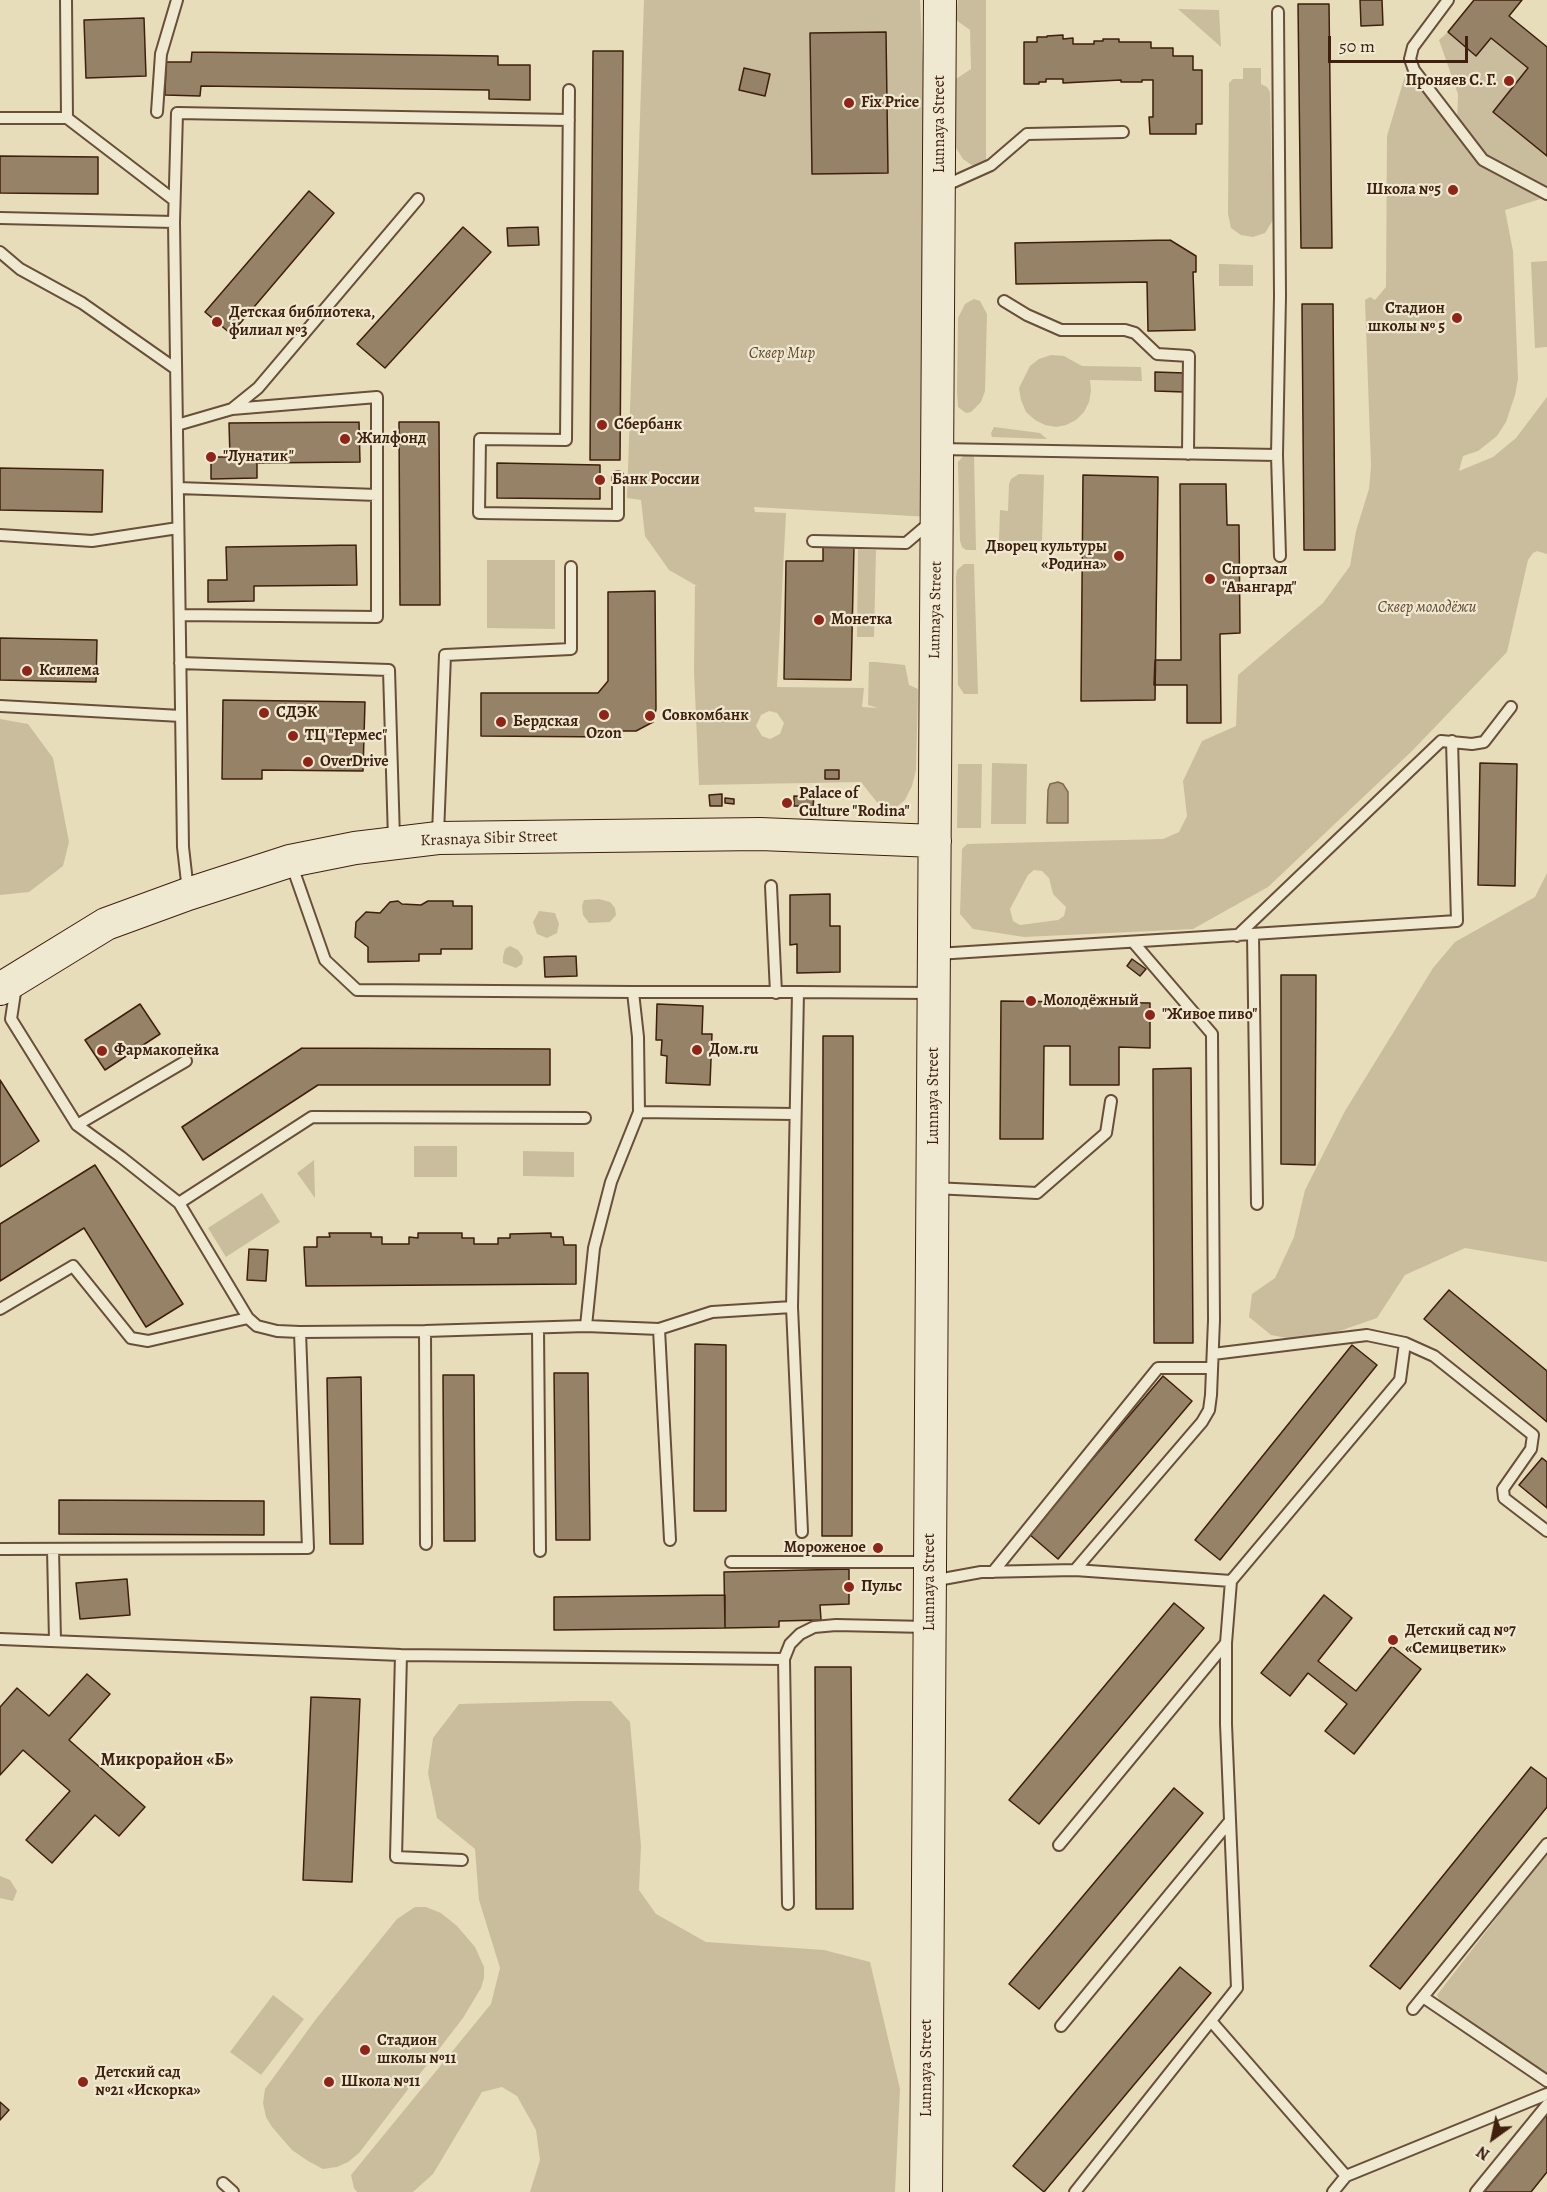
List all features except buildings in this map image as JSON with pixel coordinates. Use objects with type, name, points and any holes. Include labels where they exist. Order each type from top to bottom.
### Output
[{"type":"street","name":"Lunnaya Street","points":[[926,2192],[939,449],[940,0]]},
{"type":"street","name":"Krasnaya Sibir Street","points":[[9,983],[106,924],[188,894],[291,861],[355,848],[394,845],[438,837],[760,834],[936,841]]},
{"type":"lane","points":[[66,0],[67,118]]},
{"type":"lane","points":[[157,112],[161,54],[177,0]]},
{"type":"lane","points":[[1448,0],[1413,47],[1410,59],[1414,70],[1483,160],[1547,194]]},
{"type":"lane","points":[[1278,12],[1280,296],[1277,455],[1280,556]]},
{"type":"lane","points":[[569,90],[566,440],[480,439],[480,513],[618,515],[618,477]]},
{"type":"lane","points":[[188,894],[183,847],[178,528],[174,222],[177,113],[569,120]]},
{"type":"lane","points":[[0,118],[67,118],[174,200]]},
{"type":"lane","points":[[939,188],[991,165],[1027,134],[1123,132]]},
{"type":"lane","points":[[232,409],[258,388],[418,199]]},
{"type":"lane","points":[[0,218],[174,222]]},
{"type":"lane","points":[[0,252],[20,268],[82,303],[176,369]]},
{"type":"lane","points":[[1004,301],[1027,315],[1061,330],[1125,330],[1135,333],[1157,354],[1190,356],[1188,454]]},
{"type":"lane","points":[[177,425],[232,409],[377,397],[377,617],[180,615]]},
{"type":"lane","points":[[939,449],[1277,455]]},
{"type":"lane","points":[[178,488],[377,495]]},
{"type":"lane","points":[[813,541],[906,543],[926,526],[937,525]]},
{"type":"lane","points":[[0,535],[92,541],[178,528]]},
{"type":"lane","points":[[438,837],[445,655],[571,649],[571,567]]},
{"type":"lane","points":[[180,663],[389,670],[394,845]]},
{"type":"lane","points":[[0,706],[181,716]]},
{"type":"lane","points":[[1237,936],[1441,741],[1473,744],[1484,742],[1510,706]]},
{"type":"lane","points":[[934,955],[1457,921],[1452,741]]},
{"type":"lane","points":[[291,861],[325,960],[357,990],[934,993]]},
{"type":"lane","points":[[771,886],[776,993]]},
{"type":"lane","points":[[1253,934],[1257,1204]]},
{"type":"lane","points":[[1075,1570],[1202,1422],[1209,1410],[1213,1354],[1212,1034],[1134,943]]},
{"type":"lane","points":[[9,983],[11,1019],[77,1125],[179,1203],[248,1318],[258,1326],[276,1331],[300,1332],[538,1329],[586,1326],[659,1329],[712,1312],[792,1307]]},
{"type":"lane","points":[[586,1326],[594,1248],[611,1182],[639,1112],[638,1037],[633,992]]},
{"type":"lane","points":[[798,992],[792,1307],[802,1532]]},
{"type":"lane","points":[[77,1125],[186,1061]]},
{"type":"lane","points":[[933,1188],[1037,1193],[1106,1133],[1111,1101]]},
{"type":"lane","points":[[639,1112],[795,1114]]},
{"type":"lane","points":[[179,1203],[312,1117],[585,1118]]},
{"type":"lane","points":[[0,1309],[73,1266],[130,1338],[148,1341],[248,1318]]},
{"type":"lane","points":[[538,1329],[540,1551]]},
{"type":"lane","points":[[659,1329],[670,1540]]},
{"type":"lane","points":[[425,1331],[426,1544]]},
{"type":"lane","points":[[0,1549],[308,1548],[300,1332]]},
{"type":"lane","points":[[1213,1354],[1367,1335],[1405,1343],[1434,1356],[1533,1435],[1531,1449],[1503,1489],[1504,1498],[1547,1532]]},
{"type":"lane","points":[[1075,2192],[1237,1988],[1226,1724],[1226,1643],[1231,1581],[1400,1380],[1405,1343]]},
{"type":"lane","points":[[993,1572],[1158,1368],[1212,1368]]},
{"type":"lane","points":[[53,1549],[55,1641]]},
{"type":"lane","points":[[731,1562],[929,1572],[1075,1570],[1231,1581]]},
{"type":"lane","points":[[788,1904],[784,1659],[790,1644],[800,1634],[814,1627],[836,1625],[930,1628]]},
{"type":"lane","points":[[0,1639],[401,1655],[784,1659]]},
{"type":"lane","points":[[1059,1845],[1226,1643]]},
{"type":"lane","points":[[401,1655],[396,1857],[462,1860]]},
{"type":"lane","points":[[1061,2026],[1230,1821]]},
{"type":"lane","points":[[1413,2008],[1547,1844]]},
{"type":"lane","points":[[1423,1997],[1547,2081]]},
{"type":"lane","points":[[1211,2021],[1346,2176]]},
{"type":"lane","points":[[1333,2192],[1346,2176],[1547,2094]]},
{"type":"lane","points":[[1476,2192],[1547,2105]]},
{"type":"lane","points":[[223,2183],[232,2192]]},
{"type":"green space","name":"Сквер Мир","points":[[644,0],[920,0],[933,269],[930,517],[754,507],[755,512],[786,513],[777,687],[864,688],[862,707],[878,708],[868,705],[869,662],[876,662],[905,665],[909,685],[918,689],[916,770],[905,800],[887,815],[861,782],[699,785],[694,671],[695,586],[697,586],[669,570],[645,536],[641,500],[627,498]],"holes":[[[769,711],[777,713],[784,723],[780,734],[770,739],[762,736],[756,726],[761,715]]]},
{"type":"green space","points":[[958,0],[986,0],[986,161],[978,167],[963,159],[956,148],[956,79],[971,69],[970,30],[956,20]]},
{"type":"green space","points":[[1178,9],[1219,10],[1221,47]]},
{"type":"green space","name":"Сквер молодёжи","points":[[1448,32],[1476,56],[1491,38],[1528,68],[1493,112],[1547,156],[1547,197],[1505,210],[1513,251],[1518,379],[1515,395],[1506,422],[1497,436],[1478,451],[1463,456],[1459,471],[1493,457],[1516,438],[1547,397],[1547,554],[1537,551],[1528,560],[1507,652],[1412,751],[1268,887],[1193,929],[1024,937],[973,929],[960,914],[962,849],[967,844],[1163,839],[1179,832],[1187,816],[1183,781],[1202,741],[1236,726],[1238,675],[1323,603],[1350,566],[1356,531],[1369,489],[1371,466],[1365,300],[1370,297],[1375,300],[1386,287],[1387,136],[1410,59],[1457,125],[1458,94],[1439,40]],"holes":[[[1034,870],[1042,871],[1049,878],[1053,894],[1066,907],[1064,916],[1058,920],[1020,925],[1013,921],[1010,909],[1028,875]]]},
{"type":"green space","points":[[1243,68],[1261,68],[1261,84],[1270,92],[1273,220],[1265,233],[1253,237],[1241,235],[1231,228],[1228,214],[1229,83],[1233,79],[1243,79]]},
{"type":"green space","points":[[1547,261],[1547,347],[1535,348],[1531,262]]},
{"type":"green space","points":[[1219,264],[1253,265],[1253,286],[1219,286]]},
{"type":"green space","points":[[974,299],[980,301],[987,314],[985,391],[981,402],[971,412],[966,413],[958,407],[958,318],[965,304]]},
{"type":"green space","points":[[1051,355],[1064,356],[1082,366],[1141,367],[1142,381],[1090,380],[1089,402],[1084,412],[1076,420],[1056,427],[1045,425],[1026,412],[1019,388],[1030,366],[1039,359]]},
{"type":"green space","points":[[994,427],[1040,433],[1047,439],[992,437]]},
{"type":"green space","points":[[974,454],[976,550],[966,550],[960,541],[958,462],[964,455]]},
{"type":"green space","points":[[1019,474],[1044,475],[1042,542],[999,541],[1000,510],[1008,511],[1009,484],[1011,479]]},
{"type":"green space","points":[[858,549],[876,550],[874,637],[857,637]]},
{"type":"green space","points":[[487,560],[555,560],[555,629],[487,628]]},
{"type":"green space","points":[[964,564],[974,564],[978,694],[964,694],[958,685],[956,577],[957,570]]},
{"type":"green space","points":[[0,719],[28,724],[53,758],[69,842],[63,866],[29,892],[0,895]]},
{"type":"green space","points":[[992,763],[1027,764],[1026,824],[991,824]]},
{"type":"green space","points":[[958,764],[982,764],[981,828],[957,828]]},
{"type":"green space","points":[[1547,873],[1547,1262],[1465,1248],[1405,1275],[1377,1318],[1308,1342],[1271,1335],[1249,1317],[1252,1294],[1275,1278],[1294,1237],[1305,1190],[1345,1111],[1433,968],[1455,942],[1535,897]]},
{"type":"green space","points":[[599,899],[610,902],[615,908],[616,915],[610,922],[589,923],[583,915],[584,900]]},
{"type":"green space","points":[[539,911],[555,913],[559,924],[557,933],[547,938],[537,934],[533,922]]},
{"type":"green space","points":[[510,946],[518,950],[523,957],[522,964],[516,968],[503,963],[505,949]]},
{"type":"green space","points":[[414,1146],[457,1146],[457,1177],[414,1177]]},
{"type":"green space","points":[[523,1151],[574,1152],[574,1177],[523,1176]]},
{"type":"green space","points":[[314,1160],[315,1198],[297,1173]]},
{"type":"green space","points":[[262,1193],[280,1222],[226,1257],[208,1228]]},
{"type":"green space","points":[[611,1701],[630,1722],[641,1846],[639,1890],[656,1914],[706,1942],[824,1950],[870,1962],[900,2089],[895,2192],[530,2192],[540,2160],[536,2130],[517,2096],[502,2087],[482,2092],[433,2174],[413,2192],[357,2192],[354,2188],[351,2175],[491,2004],[500,1968],[479,1900],[475,1849],[437,1818],[428,1773],[433,1738],[459,1704]]},
{"type":"green space","points":[[1547,1852],[1547,2073],[1529,2065],[1442,2004],[1437,1995],[1498,1916],[1502,1907]]},
{"type":"green space","points":[[0,1876],[10,1880],[17,1891],[13,1901],[0,1898]]},
{"type":"green space","name":"Стадион школы №11","points":[[415,1907],[426,1907],[441,1913],[457,1926],[475,1947],[484,1967],[481,1988],[463,2018],[359,2153],[337,2167],[323,2169],[292,2150],[272,2127],[266,2117],[263,2103],[265,2089],[316,2019],[397,1919]]},
{"type":"green space","points":[[273,1995],[304,2019],[261,2075],[230,2052]]},
{"type":"shaded area","points":[[1058,782],[1063,784],[1068,792],[1068,823],[1047,823],[1048,790],[1050,784]]},
{"type":"place","name":"Проняев С. Г.","points":[[1509,81]]},
{"type":"place","name":"Fix Price","points":[[849,103]]},
{"type":"place","name":"Школа №5","points":[[1453,190]]},
{"type":"place","name":"Стадион школы № 5","points":[[1457,318]]},
{"type":"place","name":"Детская библиотека, филиал №3","points":[[217,322]]},
{"type":"place","name":"Сбербанк","points":[[602,425]]},
{"type":"place","name":"Жилфонд","points":[[345,439]]},
{"type":"place","name":"\"Лунатик\"","points":[[211,457]]},
{"type":"place","name":"Банк России","points":[[600,480]]},
{"type":"place","name":"Дворец культуры «Родина»","points":[[1119,556]]},
{"type":"place","name":"Спортзал \"Авангард\"","points":[[1210,579]]},
{"type":"place","name":"Монетка","points":[[819,620]]},
{"type":"place","name":"Ксилема","points":[[27,671]]},
{"type":"place","name":"СДЭК","points":[[264,713]]},
{"type":"place","name":"Ozon","points":[[604,715]]},
{"type":"place","name":"Совкомбанк","points":[[650,716]]},
{"type":"place","name":"Бердская","points":[[501,722]]},
{"type":"place","name":"ТЦ \"Гермес\"","points":[[293,736]]},
{"type":"place","name":"OverDrive","points":[[308,762]]},
{"type":"place","name":"Palace of Culture \"Rodina\"","points":[[787,803]]},
{"type":"place","name":"Молодёжный","points":[[1031,1001]]},
{"type":"place","name":"\"Живое пиво\"","points":[[1150,1015]]},
{"type":"place","name":"Дом.ru","points":[[697,1050]]},
{"type":"place","name":"Фармакопейка","points":[[102,1051]]},
{"type":"place","name":"Мороженое","points":[[878,1548]]},
{"type":"place","name":"Пульс","points":[[849,1587]]},
{"type":"place","name":"Детский сад №7 «Семицветик»","points":[[1393,1640]]},
{"type":"place","name":"Стадион школы №11","points":[[365,2050]]},
{"type":"place","name":"Детский сад №21 «Искорка»","points":[[83,2082]]},
{"type":"place","name":"Школа №11","points":[[329,2082]]},
{"type":"district","name":"Микрорайон «Б»","points":[[167,1761]]}]
